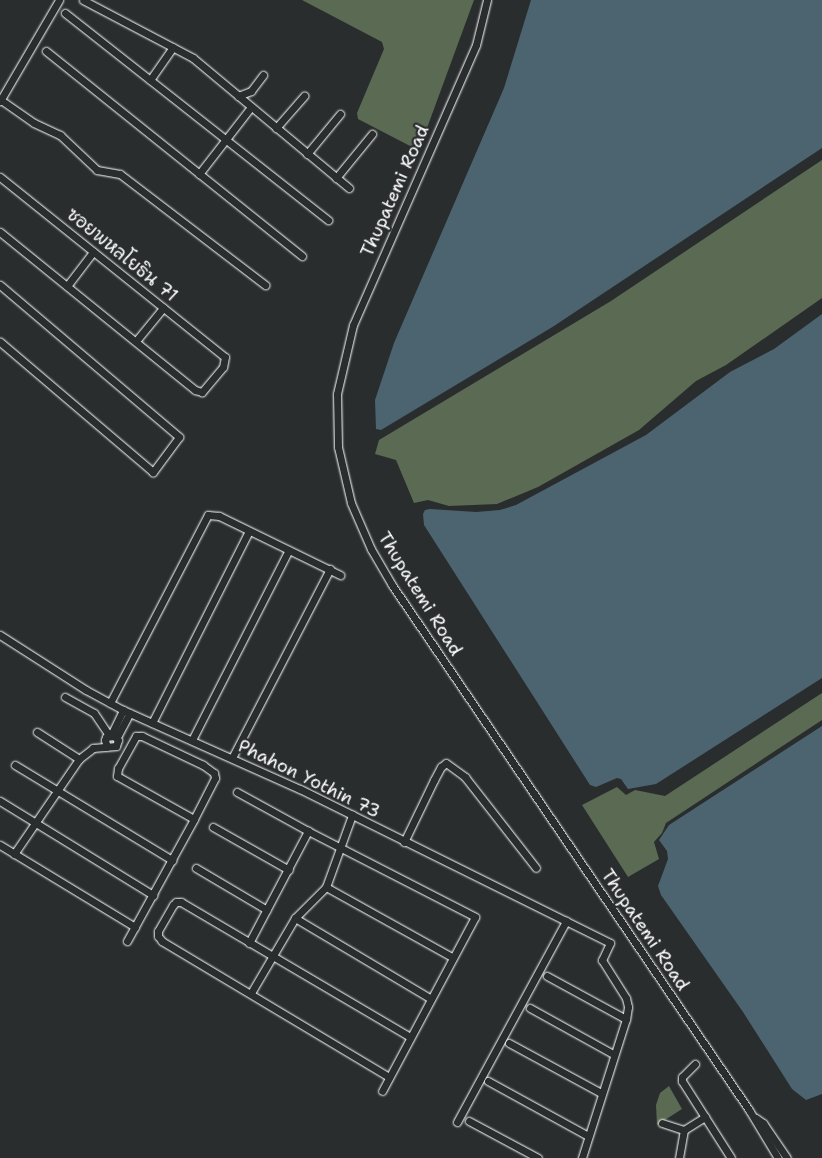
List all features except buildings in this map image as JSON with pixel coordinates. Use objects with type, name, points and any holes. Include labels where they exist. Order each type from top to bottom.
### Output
[{"type":"street","points":[[59,0],[0,101],[34,123],[60,135],[97,170],[120,174],[265,285]]},
{"type":"street","points":[[83,0],[193,58],[349,188]]},
{"type":"street","name":"Thupatemi Road","points":[[487,0],[476,45],[352,325],[337,394],[338,447],[351,503],[371,549],[392,585],[752,1115],[778,1158]]},
{"type":"street","points":[[65,13],[328,220]]},
{"type":"street","points":[[150,80],[172,47]]},
{"type":"street","points":[[46,51],[302,256]]},
{"type":"street","points":[[238,96],[251,91],[263,75]]},
{"type":"street","points":[[276,128],[304,96]]},
{"type":"street","points":[[199,174],[251,107]]},
{"type":"street","points":[[307,154],[340,114]]},
{"type":"street","points":[[336,178],[372,134]]},
{"type":"street","name":"ซอยพหลโยธิน 71","points":[[0,177],[225,357],[222,367],[202,392],[198,392],[136,341]]},
{"type":"street","points":[[0,232],[136,341],[163,308]]},
{"type":"street","points":[[67,286],[93,252]]},
{"type":"street","points":[[0,285],[179,437],[153,472],[0,342]]},
{"type":"street","points":[[110,703],[208,515],[219,516],[340,574]]},
{"type":"street","points":[[152,723],[249,531]]},
{"type":"street","points":[[192,740],[289,550]]},
{"type":"street","points":[[232,758],[330,569]]},
{"type":"street","name":"Phahon Yothin 73","points":[[0,635],[86,690],[110,703],[352,815],[610,943],[602,960],[626,998],[628,1007],[626,1019]]},
{"type":"street","points":[[65,697],[94,713],[118,742],[116,746]]},
{"type":"street","points":[[107,747],[104,740],[112,736],[127,711]]},
{"type":"street","points":[[37,732],[79,759]]},
{"type":"street","points":[[127,942],[154,895],[172,860],[194,820],[213,784],[214,773],[202,765],[142,736],[134,738],[118,768],[117,776],[194,820]]},
{"type":"street","points":[[14,854],[79,759],[94,748],[116,746],[128,750]]},
{"type":"street","points":[[404,842],[434,780],[441,767],[446,763],[465,777],[536,868]]},
{"type":"street","points":[[14,765],[172,860]]},
{"type":"street","points":[[237,792],[308,831],[475,917],[388,1076],[382,1092]]},
{"type":"street","points":[[0,800],[154,895]]},
{"type":"street","points":[[251,993],[274,958],[295,918],[326,887],[352,815]]},
{"type":"street","points":[[213,827],[289,870]]},
{"type":"street","points":[[249,942],[289,870],[308,831]]},
{"type":"street","points":[[0,846],[135,927]]},
{"type":"street","points":[[196,868],[267,910]]},
{"type":"street","points":[[326,887],[452,957]]},
{"type":"street","points":[[388,1076],[162,941],[158,936],[158,931],[176,902],[249,942],[410,1037]]},
{"type":"street","points":[[295,918],[430,998]]},
{"type":"street","points":[[457,1122],[566,921]]},
{"type":"street","points":[[547,976],[626,1019],[613,1054],[582,1158]]},
{"type":"street","points":[[530,1008],[613,1054]]},
{"type":"street","points":[[509,1043],[601,1093]]},
{"type":"street","points":[[695,1064],[682,1077],[682,1081],[731,1158]]},
{"type":"street","points":[[488,1081],[588,1136]]},
{"type":"street","name":"Thupatemi Road","points":[[752,1115],[763,1123],[786,1158]]},
{"type":"street","points":[[679,1158],[684,1130],[705,1117]]},
{"type":"street","points":[[469,1121],[538,1158]]},
{"type":"street","points":[[662,1123],[684,1130]]},
{"type":"green space","points":[[302,0],[474,0],[420,147],[414,148],[358,119],[357,113],[384,49],[382,42]]},
{"type":"green space","points":[[822,160],[822,298],[726,365],[696,381],[639,430],[538,487],[497,504],[449,506],[428,500],[414,503],[396,460],[375,454],[379,440],[611,301]]},
{"type":"green space","points":[[822,693],[822,720],[666,823],[662,833],[654,842],[659,859],[628,877],[582,805],[617,787],[626,795],[635,790],[665,796]]},
{"type":"green space","points":[[669,1086],[682,1109],[657,1125],[656,1105],[660,1093]]},
{"type":"water","points":[[531,0],[822,0],[822,148],[554,326],[381,430],[376,429],[375,400],[394,343],[504,88]]},
{"type":"water","points":[[822,314],[822,678],[656,784],[628,789],[621,779],[617,778],[596,787],[590,785],[424,525],[423,514],[425,510],[430,509],[476,512],[500,510],[516,505],[646,435],[730,372],[774,349]]},
{"type":"water","points":[[822,726],[822,1094],[806,1100],[792,1089],[743,1012],[661,895],[658,886],[668,859],[667,851],[659,840],[669,825]]}]
